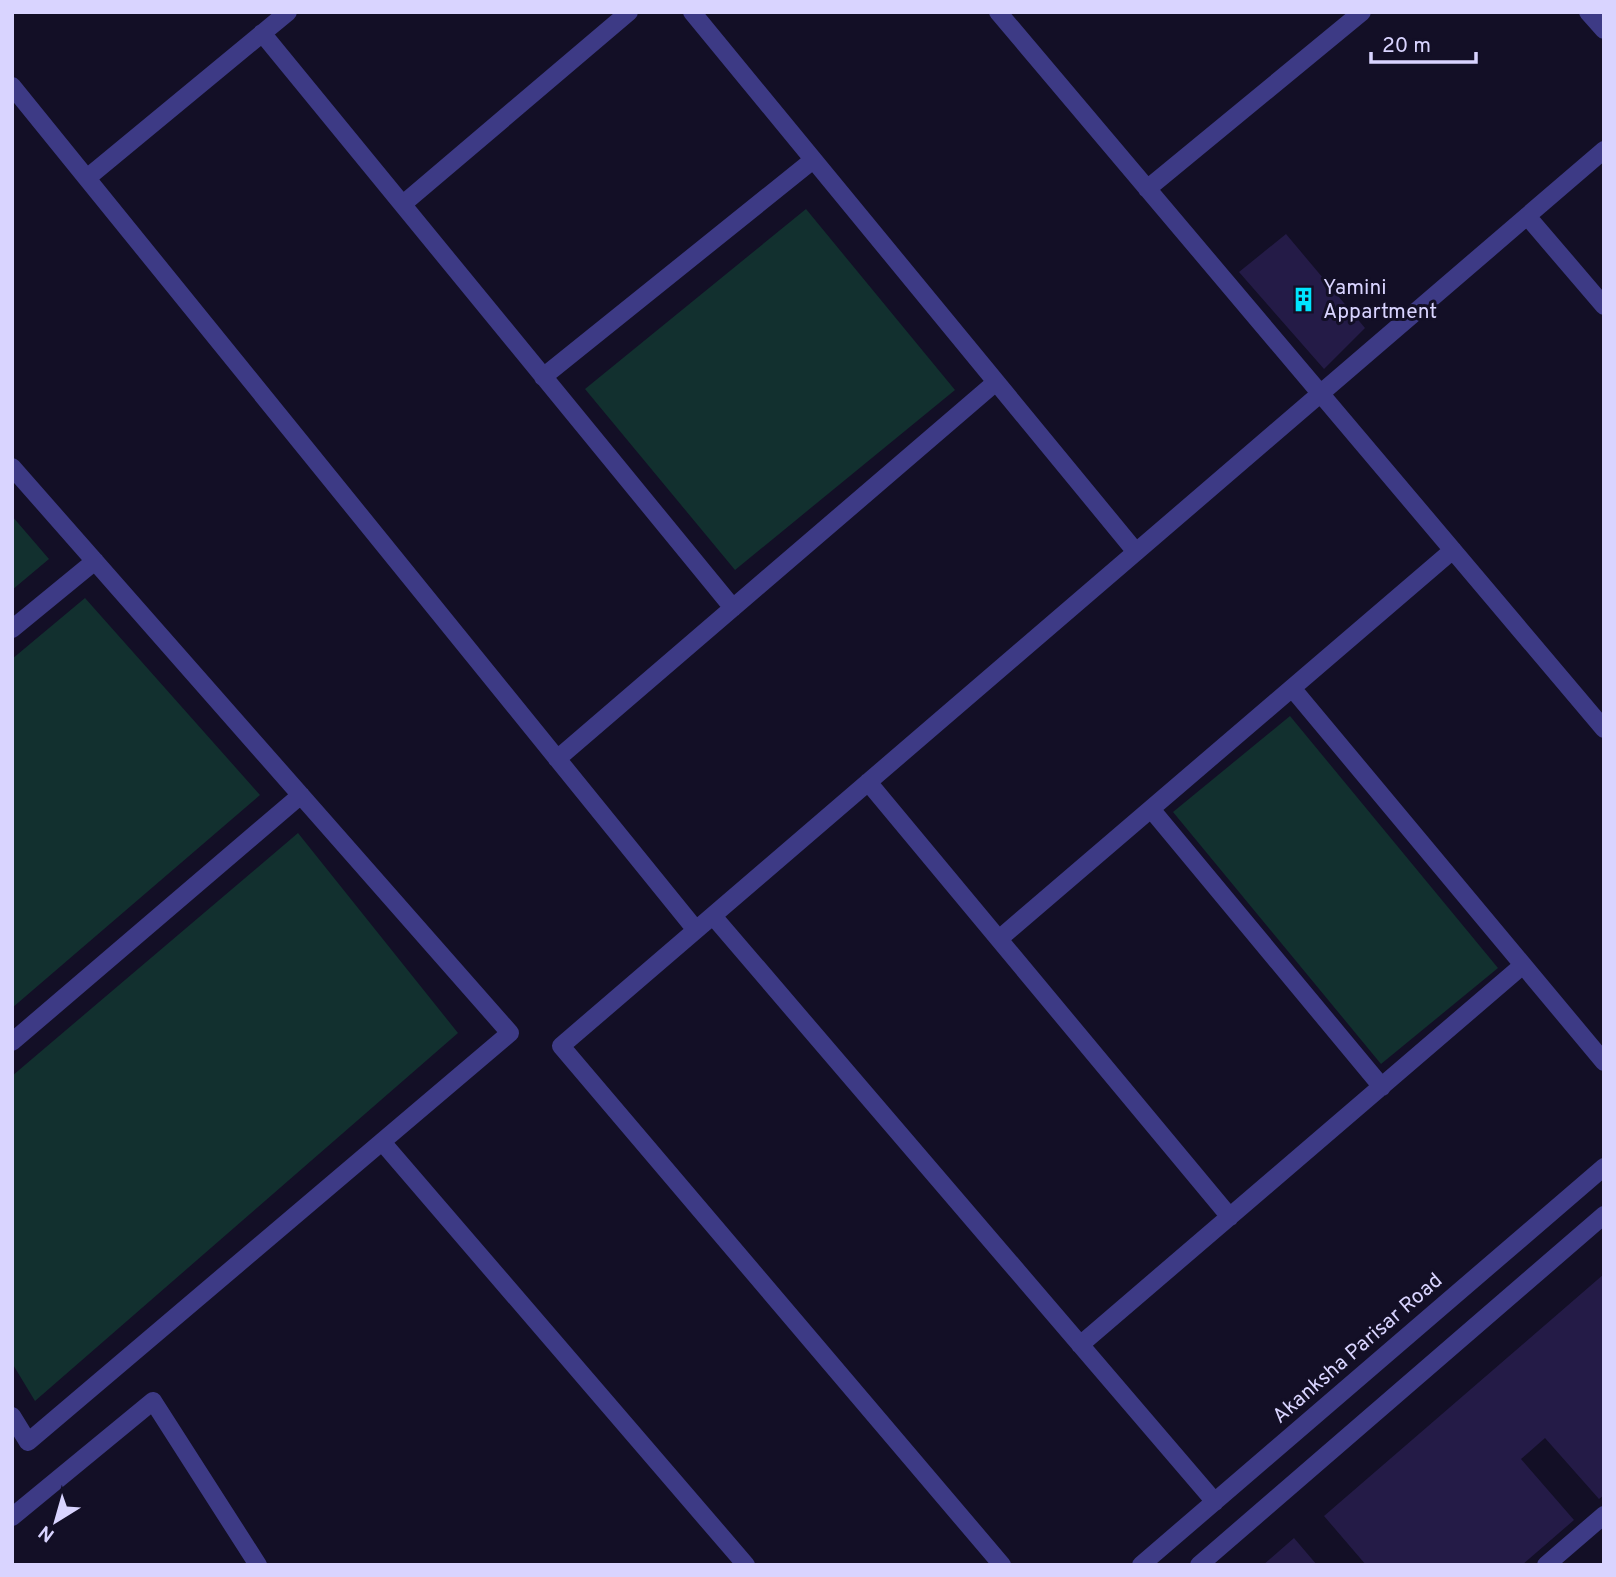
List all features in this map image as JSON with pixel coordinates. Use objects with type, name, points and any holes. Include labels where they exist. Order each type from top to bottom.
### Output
[{"type":"street","points":[[87,178],[288,12]]},
{"type":"street","points":[[403,204],[629,12]]},
{"type":"street","points":[[692,12],[1136,552]]},
{"type":"street","points":[[998,12],[1604,729]]},
{"type":"street","points":[[1588,12],[1604,30]]},
{"type":"street","points":[[1147,188],[1350,16]]},
{"type":"street","points":[[262,33],[733,608]]},
{"type":"street","points":[[12,86],[696,930]]},
{"type":"street","points":[[1002,1565],[561,1046],[1604,150]]},
{"type":"street","points":[[543,377],[813,160]]},
{"type":"street","points":[[1527,216],[1604,306]]},
{"type":"street","points":[[557,759],[996,382]]},
{"type":"street","points":[[12,467],[510,1033],[28,1442],[12,1416]]},
{"type":"street","points":[[999,939],[1452,550]]},
{"type":"street","points":[[12,629],[95,561]]},
{"type":"street","points":[[1292,688],[1604,1062]]},
{"type":"street","points":[[868,782],[1230,1217]]},
{"type":"street","points":[[12,1042],[301,795]]},
{"type":"street","points":[[1151,809],[1382,1087]]},
{"type":"street","points":[[713,916],[1215,1502]]},
{"type":"street","points":[[1080,1345],[1523,965]]},
{"type":"street","points":[[383,1143],[746,1565]]},
{"type":"street","name":"Akanksha Parisar Road","points":[[1141,1565],[1604,1167]]},
{"type":"street","points":[[1199,1565],[1604,1215]]},
{"type":"street","points":[[12,1517],[153,1401],[258,1565]]},
{"type":"street","points":[[1546,1565],[1604,1516]]},
{"type":"green space","points":[[806,209],[955,390],[735,570],[585,389]]},
{"type":"green space","points":[[12,516],[49,559],[12,590]]},
{"type":"green space","points":[[85,598],[260,795],[12,1008],[12,659]]},
{"type":"green space","points":[[1290,716],[1498,968],[1381,1064],[1173,812]]},
{"type":"green space","points":[[298,833],[458,1033],[35,1401],[12,1363],[12,1076]]},
{"type":"building","name":"Yamini Appartment","points":[[1286,234],[1365,328],[1324,369],[1239,272]]},
{"type":"building","points":[[1604,1274],[1604,1495],[1599,1499],[1545,1438],[1521,1459],[1574,1520],[1522,1565],[1366,1565],[1324,1516]]},
{"type":"building","points":[[1294,1538],[1317,1565],[1263,1565]]},
{"type":"place","name":"Yamini Appartment","points":[[1303,300]]}]
